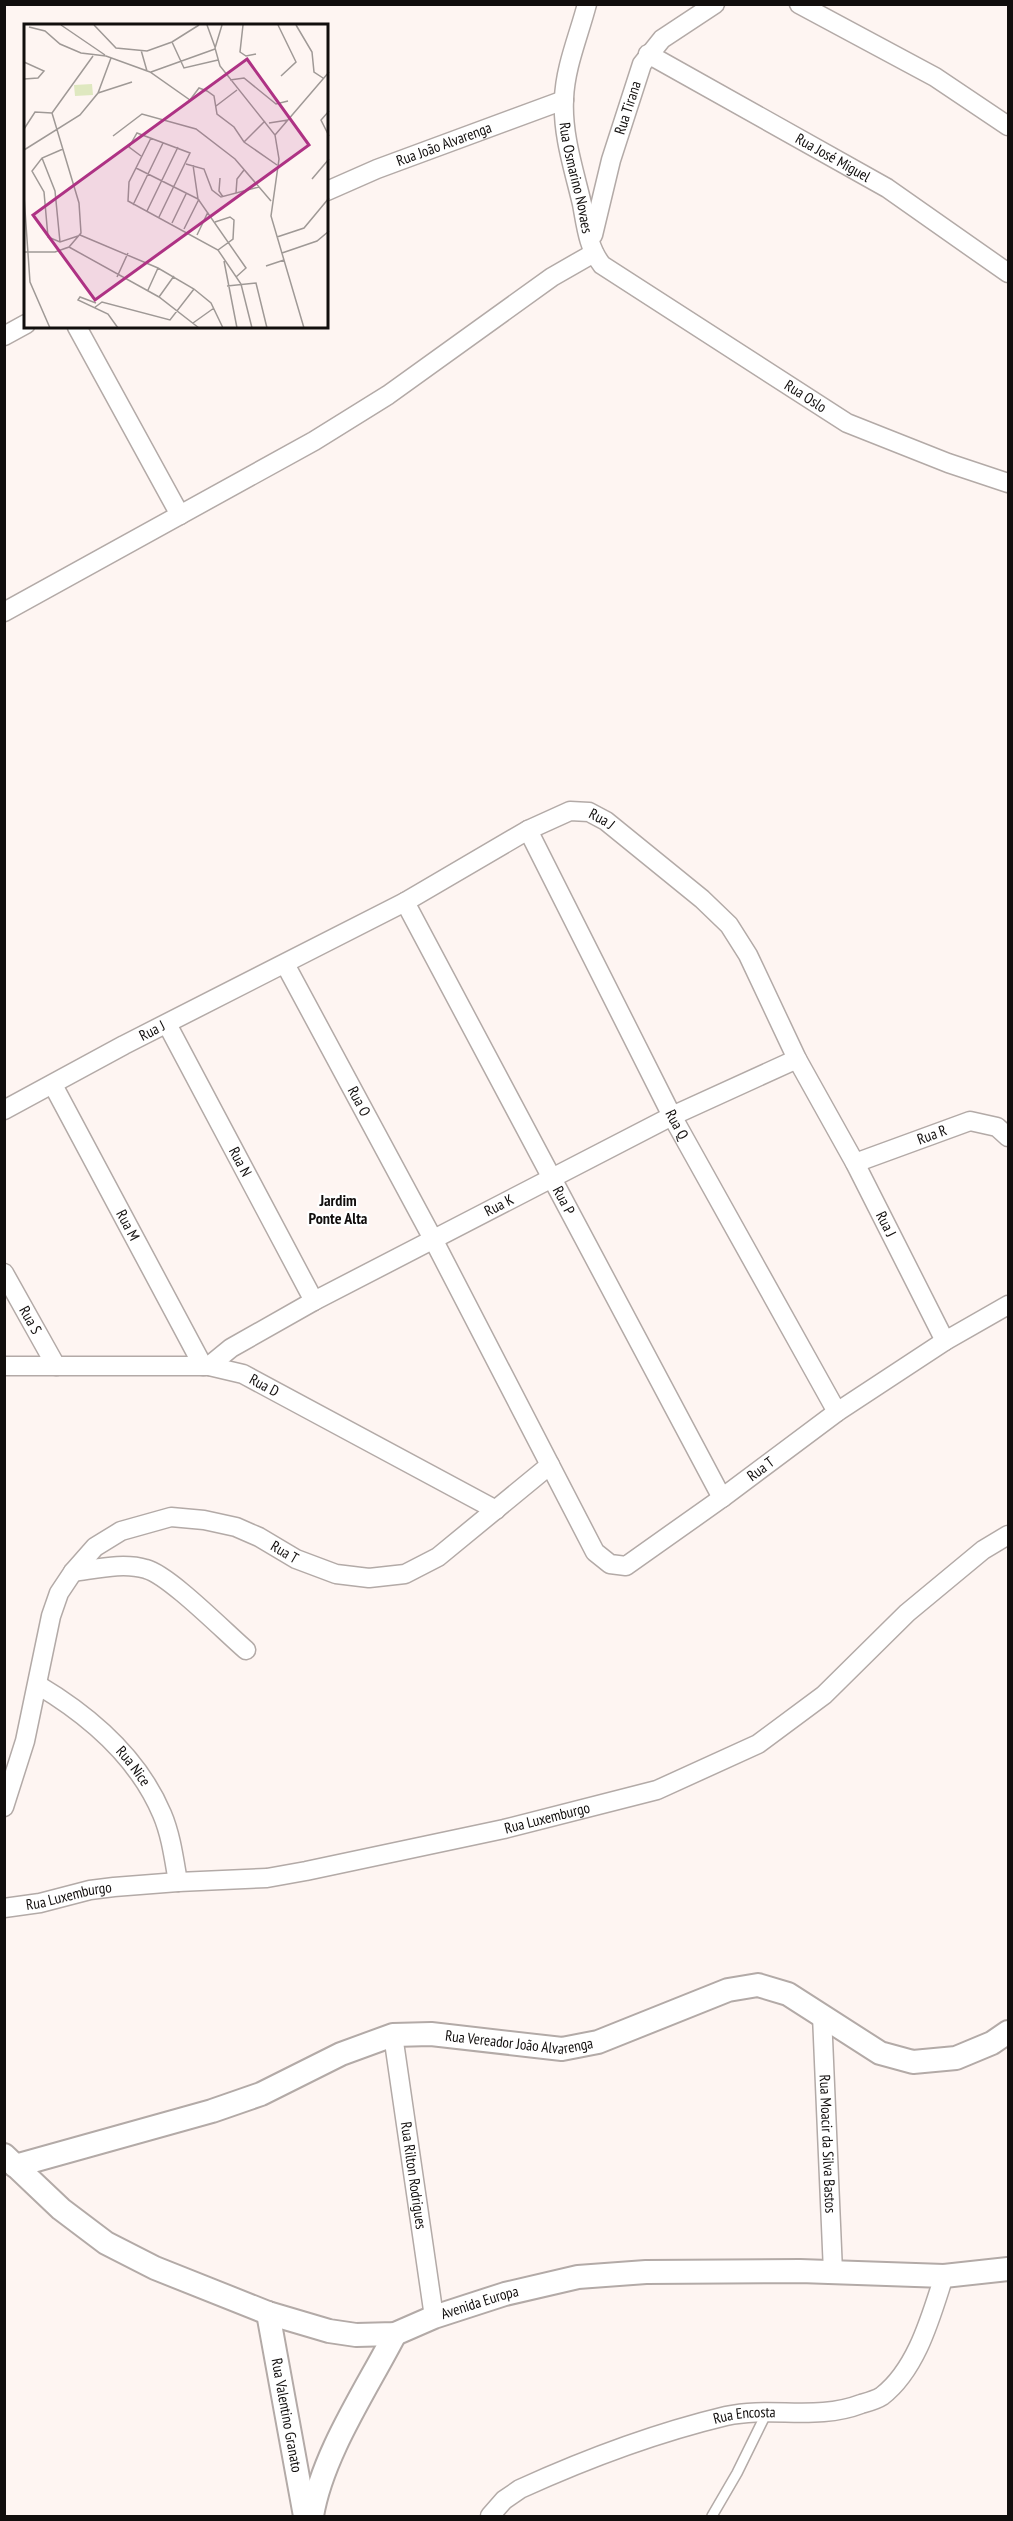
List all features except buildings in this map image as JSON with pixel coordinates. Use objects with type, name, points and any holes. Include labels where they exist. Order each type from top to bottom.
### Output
[{"type":"street","name":"Rua Osmarino Novaes","points":[[587,4],[569,69],[564,100],[571,163],[592,249],[602,265],[617,277]]},
{"type":"street","name":"Rua Tirana","points":[[592,249],[596,217],[639,70],[648,54],[676,28],[715,4]]},
{"type":"street","points":[[799,4],[935,77],[1008,126]]},
{"type":"street","name":"Rua José Miguel","points":[[648,54],[887,188],[1008,273]]},
{"type":"street","name":"Rua João Alvarenga","points":[[328,191],[377,169],[564,100]]},
{"type":"street","points":[[4,612],[314,441],[388,395],[592,249]]},
{"type":"street","name":"Rua Oslo","points":[[617,277],[745,356],[847,423],[948,463],[1008,483]]},
{"type":"street","points":[[4,336],[24,325]]},
{"type":"street","points":[[78,328],[180,515]]},
{"type":"street","name":"Rua J","points":[[4,1110],[124,1045],[405,902],[528,830],[570,811],[589,812],[606,821],[702,899],[729,925],[748,955],[797,1059],[855,1163],[945,1341]]},
{"type":"street","name":"Rua Q","points":[[528,830],[672,1116],[837,1412]]},
{"type":"street","name":"Rua P","points":[[405,902],[722,1498]]},
{"type":"street","name":"Rua O","points":[[285,964],[433,1239]]},
{"type":"street","name":"Rua N","points":[[167,1024],[314,1300]]},
{"type":"street","name":"Rua K","points":[[206,1366],[231,1348],[314,1300],[672,1116],[797,1059]]},
{"type":"street","name":"Rua M","points":[[53,1085],[206,1366]]},
{"type":"street","name":"Rua R","points":[[855,1163],[970,1122],[997,1127],[1008,1137]]},
{"type":"street","name":"Rua T","points":[[433,1239],[595,1552],[610,1564],[626,1566],[837,1412],[945,1341],[1008,1305]]},
{"type":"street","name":"Rua S","points":[[4,1273],[56,1366]]},
{"type":"street","name":"Rua D","points":[[4,1366],[206,1366],[243,1374],[496,1510]]},
{"type":"street","name":"Rua T","points":[[4,1807],[15,1779],[38,1685],[51,1616],[59,1593],[72,1572],[95,1547],[122,1531],[171,1517],[204,1520],[236,1527],[260,1537],[296,1559],[336,1574],[369,1578],[405,1574],[438,1557],[550,1465]]},
{"type":"street","name":"Rua Luxemburgo","points":[[4,1908],[40,1904],[90,1890],[178,1882],[267,1878],[306,1871],[504,1829],[657,1790],[758,1744],[825,1695],[907,1613],[983,1550],[1008,1535]]},
{"type":"street","points":[[72,1572],[127,1566],[148,1569],[167,1581],[246,1650]]},
{"type":"street","name":"Rua Nice","points":[[38,1685],[71,1705],[108,1736],[141,1777],[162,1814],[178,1882]]},
{"type":"street","name":"Rua Vereador João Alvarenga","points":[[10,2161],[212,2111],[251,2097],[341,2054],[393,2035],[431,2034],[562,2049],[598,2042],[728,1990],[758,1985],[788,1994],[879,2053],[913,2062],[956,2058],[992,2043],[1008,2032]]},
{"type":"street","name":"Rua Moacir da Silva Bastos","points":[[822,2015],[832,2272]]},
{"type":"street","name":"Rua Rilton Rodrigues","points":[[393,2035],[434,2318]]},
{"type":"street","name":"Avenida Europa","points":[[10,2161],[61,2209],[106,2243],[155,2268],[268,2313],[329,2331],[356,2335],[395,2334],[505,2294],[578,2277],[646,2272],[832,2272],[944,2276],[1008,2270]]},
{"type":"street","name":"Rua Encosta","points":[[490,2517],[504,2500],[520,2489],[632,2444],[688,2426],[730,2416],[767,2412],[807,2415],[843,2411],[880,2397],[892,2387],[919,2347],[928,2328],[944,2276]]},
{"type":"street","name":"Rua Valentino Granato","points":[[268,2313],[305,2517]]},
{"type":"street","name":"Rua Valentino Granato","points":[[312,2517],[318,2487],[334,2450],[395,2334]]},
{"type":"street","points":[[291,2447],[309,2455],[334,2450]]},
{"type":"lane","points":[[712,2517],[767,2412]]},
{"type":"district","name":"Jardim Ponte Alta","points":[[338,1209]]}]
